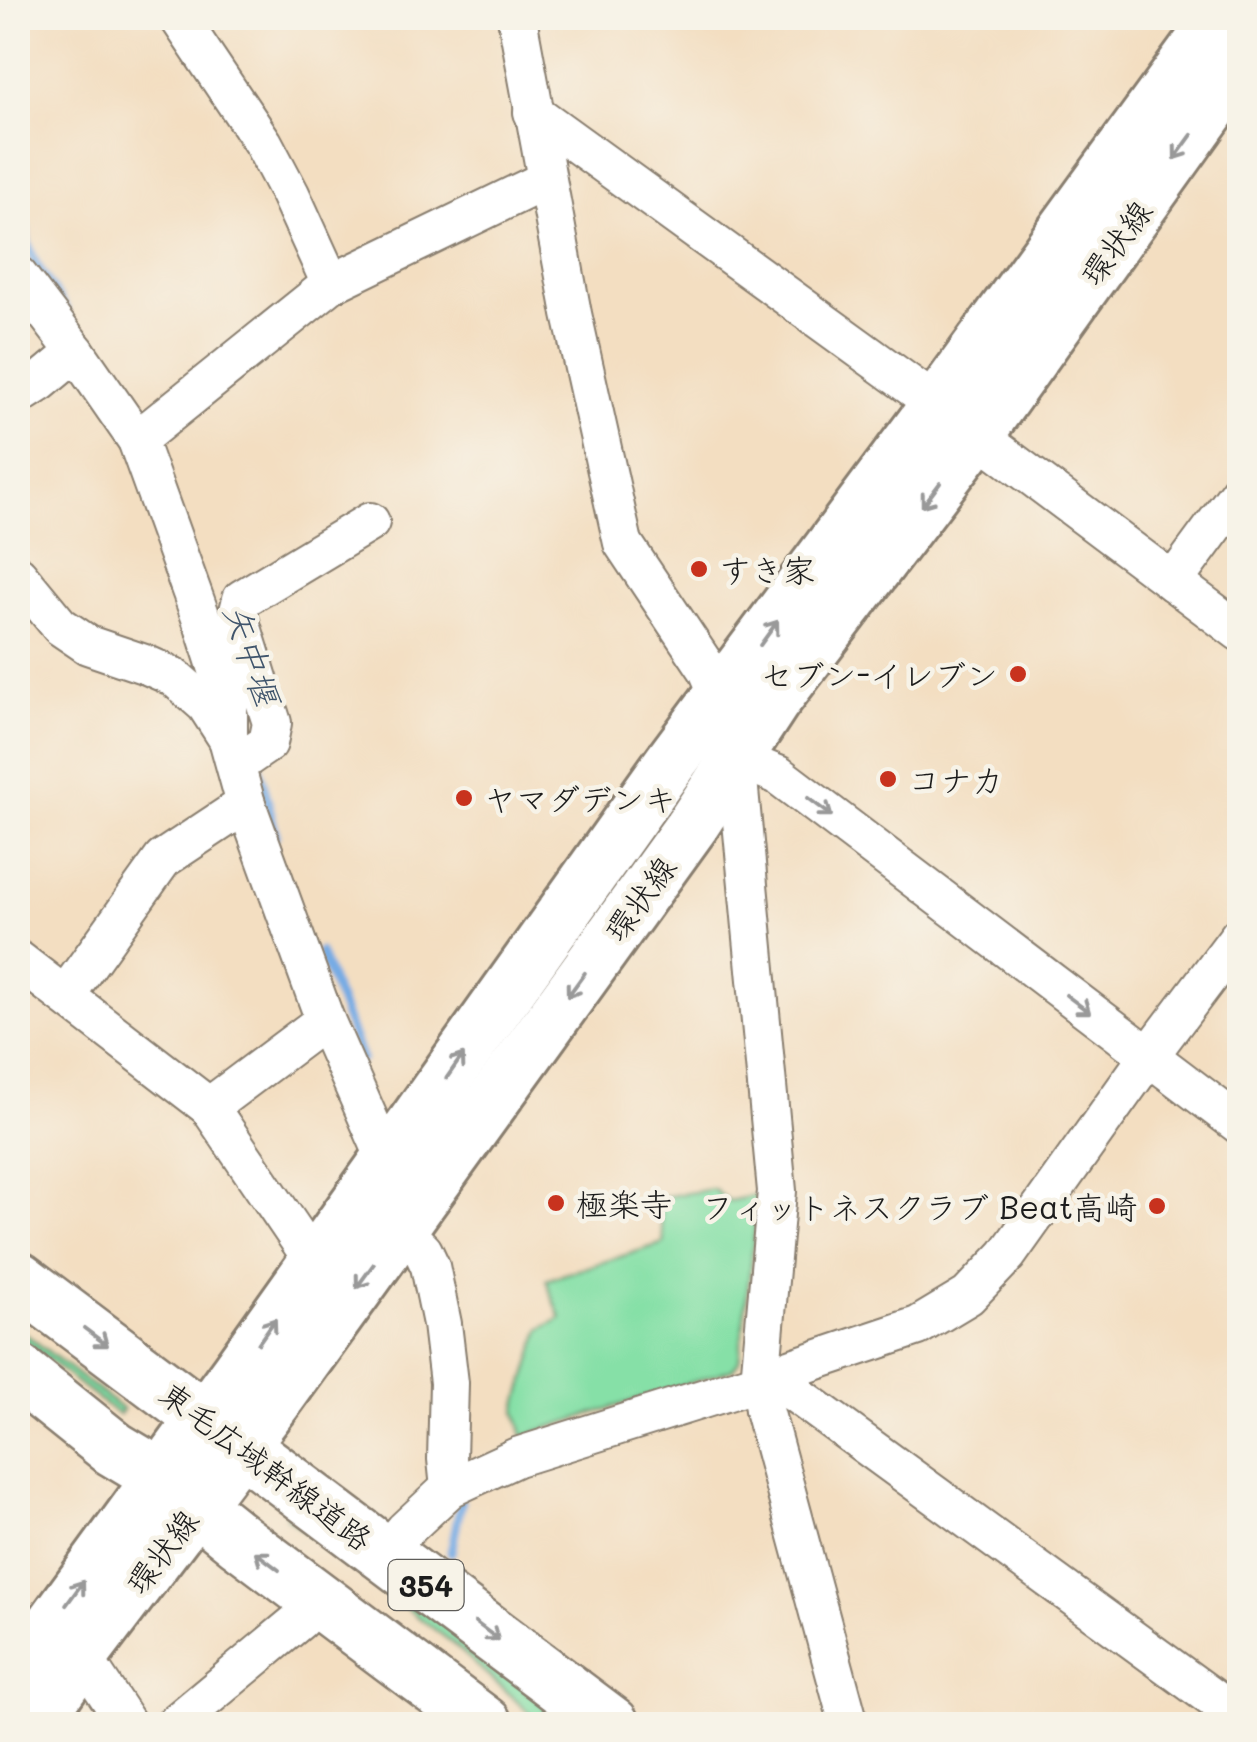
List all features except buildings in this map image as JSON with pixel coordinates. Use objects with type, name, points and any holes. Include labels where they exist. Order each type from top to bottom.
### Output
[{"type":"highway","name":"東毛広域幹線道路","points":[[18,1279],[611,1724]]},
{"type":"highway","name":"354","points":[[18,1372],[114,1449],[177,1491],[484,1724]]},
{"type":"street","points":[[178,18],[263,142],[331,284]]},
{"type":"street","points":[[1223,18],[1240,26]]},
{"type":"street","name":"環状線","points":[[18,1672],[400,1228],[693,824],[1223,18]]},
{"type":"street","points":[[527,26],[533,112],[572,314],[623,542],[699,655],[720,697],[736,758],[777,1190],[760,1381],[764,1410],[850,1724]]},
{"type":"street","name":"環状線","points":[[223,1432],[315,1263],[670,764],[720,697],[956,421],[1240,67]]},
{"type":"street","points":[[533,112],[1240,632]]},
{"type":"street","points":[[145,434],[331,284],[546,180]]},
{"type":"street","points":[[18,276],[145,434],[244,752],[246,804],[325,1020],[387,1161]]},
{"type":"street","points":[[18,396],[76,352]]},
{"type":"street","points":[[1173,582],[1240,490]]},
{"type":"street","points":[[244,752],[272,723],[238,615],[242,599],[370,522]]},
{"type":"street","points":[[18,576],[60,626],[88,646],[174,678],[206,705],[244,752]]},
{"type":"street","points":[[736,758],[778,776],[1240,1125]]},
{"type":"street","points":[[65,996],[162,860],[246,804]]},
{"type":"street","points":[[385,1554],[404,1530],[450,1488],[518,1457],[760,1381],[918,1326],[968,1296],[1006,1255],[1240,934]]},
{"type":"street","points":[[18,960],[209,1107],[315,1263]]},
{"type":"street","points":[[209,1107],[325,1020]]},
{"type":"street","points":[[400,1228],[424,1251],[442,1324],[449,1383],[450,1488]]},
{"type":"street","points":[[760,1381],[792,1391],[1233,1714]]},
{"type":"street","name":"環状線","points":[[34,1724],[82,1656],[177,1491]]},
{"type":"street","points":[[175,1724],[300,1620],[316,1598]]},
{"type":"street","points":[[82,1656],[126,1724]]},
{"type":"green space","points":[[713,1189],[729,1201],[759,1195],[739,1361],[733,1369],[523,1436],[516,1411],[540,1330],[561,1318],[546,1280],[664,1243],[660,1212],[663,1197]]},
{"type":"green space","points":[[18,1328],[123,1410],[119,1415],[18,1336]]},
{"type":"green space","points":[[292,1507],[575,1724],[542,1724],[450,1641],[286,1517]]},
{"type":"waterway","name":"矢中堰","points":[[18,169],[27,241],[35,262],[66,310]]},
{"type":"waterway","name":"矢中堰","points":[[245,709],[253,743]]},
{"type":"waterway","name":"矢中堰","points":[[258,762],[276,835]]},
{"type":"waterway","name":"矢中堰","points":[[320,952],[362,1059]]},
{"type":"waterway","name":"矢中堰","points":[[451,1552],[461,1502]]},
{"type":"place","name":"すき家","points":[[699,569]]},
{"type":"place","name":"セブン-イレブン","points":[[1018,674]]},
{"type":"place","name":"コナカ","points":[[888,779]]},
{"type":"place","name":"ヤマダデンキ","points":[[464,798]]},
{"type":"place","name":"極楽寺","points":[[556,1203]]},
{"type":"place","name":"フィットネスクラブ Beat高崎","points":[[1157,1206]]}]
